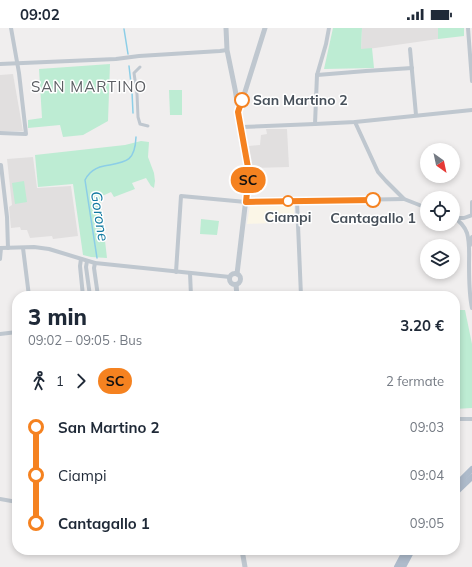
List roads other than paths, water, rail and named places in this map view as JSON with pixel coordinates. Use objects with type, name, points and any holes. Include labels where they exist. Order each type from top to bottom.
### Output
[{"type":"main road","points":[[460,481],[472,469]]},
{"type":"main road","points":[[460,488],[472,477]]},
{"type":"main road","points":[[397,567],[403,555]]},
{"type":"main road","points":[[404,567],[410,555]]},
{"type":"street","points":[[226,28],[227,50],[242,127],[249,173],[237,274],[240,277],[240,281],[236,285],[237,291]]},
{"type":"street","points":[[238,112],[265,28]]},
{"type":"street","points":[[315,124],[317,75],[329,28]]},
{"type":"street","points":[[468,28],[472,82]]},
{"type":"street","points":[[0,133],[26,134],[24,107],[11,29]]},
{"type":"street","points":[[410,49],[416,115]]},
{"type":"street","points":[[0,64],[116,59],[227,50]]},
{"type":"street","points":[[140,67],[134,73],[138,117],[140,124],[148,126]]},
{"type":"street","points":[[317,75],[412,68]]},
{"type":"street","points":[[235,89],[240,91],[246,88]]},
{"type":"street","points":[[242,127],[355,122],[472,110]]},
{"type":"street","points":[[355,122],[378,172],[404,199]]},
{"type":"street","points":[[0,165],[7,217],[8,248]]},
{"type":"street","points":[[176,272],[181,196],[246,202],[404,199],[420,205]]},
{"type":"street","points":[[297,201],[301,291]]},
{"type":"street","points":[[460,218],[472,215],[472,202]]},
{"type":"street","points":[[460,223],[467,232],[472,308]]},
{"type":"street","points":[[469,250],[472,236]]},
{"type":"street","points":[[0,258],[0,248],[34,247],[49,249],[95,263],[230,277],[232,274],[237,274]]},
{"type":"street","points":[[23,248],[28,291]]},
{"type":"street","points":[[81,259],[80,266],[82,291]]},
{"type":"street","points":[[87,261],[86,267],[89,291]]},
{"type":"street","points":[[95,263],[94,268],[97,291]]},
{"type":"street","points":[[190,273],[191,291]]},
{"type":"street","points":[[230,277],[230,283],[236,285]]},
{"type":"street","points":[[0,334],[12,333]]},
{"type":"street","points":[[460,419],[472,419]]},
{"type":"street","points":[[0,499],[12,501]]},
{"type":"street","points":[[243,555],[245,567]]},
{"type":"waterway","name":"Gorone","points":[[124,29],[128,54]]},
{"type":"waterway","name":"Gorone","points":[[129,66],[133,113]]},
{"type":"waterway","name":"Gorone","points":[[97,258],[85,180],[87,176],[97,168],[128,160],[134,152],[136,137]]},
{"type":"place","name":"San Martino 2","points":[[242,100]]},
{"type":"place","name":"Cantagallo 1","points":[[373,200]]},
{"type":"place","name":"Ciampi","points":[[288,201]]},
{"type":"district","name":"SAN MARTINO","points":[[89,86]]}]
